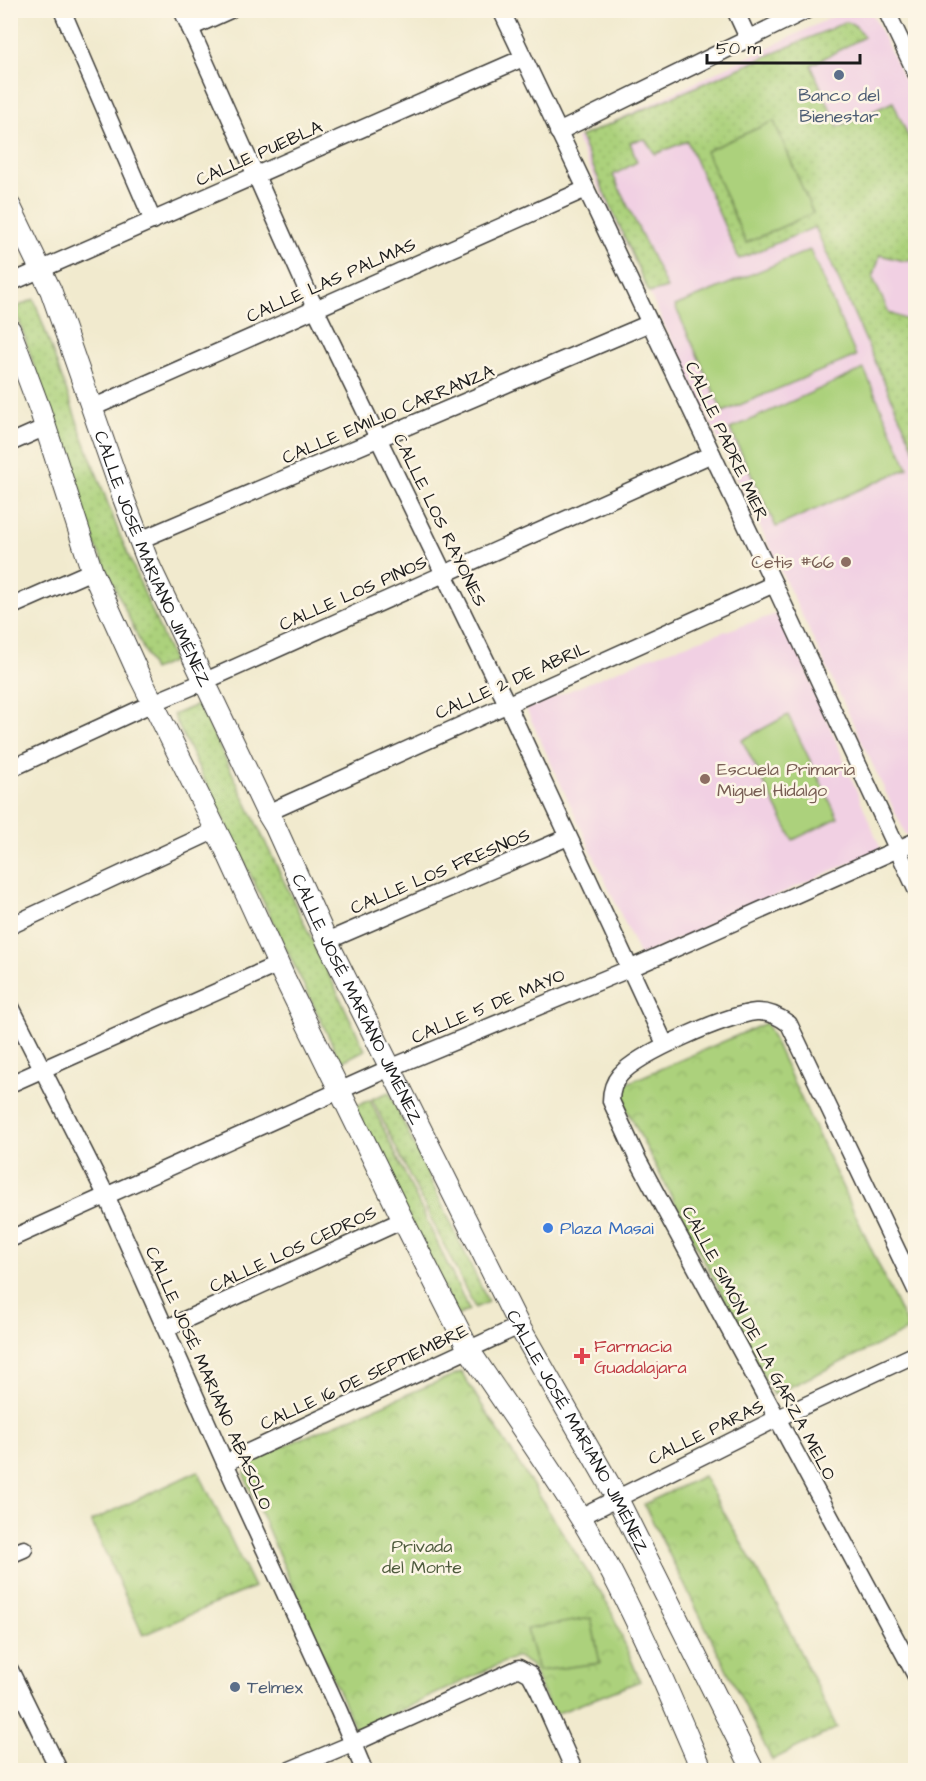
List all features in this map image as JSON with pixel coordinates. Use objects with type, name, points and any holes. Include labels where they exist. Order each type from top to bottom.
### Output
[{"type":"street","points":[[62,10],[153,221]]},
{"type":"street","name":"CALLE LOS RAYONES","points":[[182,10],[315,308],[507,704],[665,1044]]},
{"type":"street","points":[[190,28],[230,10]]},
{"type":"street","name":"CALLE PADRE MIER","points":[[501,10],[774,584],[915,889]]},
{"type":"street","points":[[735,10],[748,38]]},
{"type":"street","points":[[558,132],[807,10]]},
{"type":"street","points":[[888,11],[915,73]]},
{"type":"street","name":"CALLE PUEBLA","points":[[10,283],[523,58]]},
{"type":"street","name":"CALLE LAS PALMAS","points":[[92,408],[586,189]]},
{"type":"street","name":"CALLE JOSÉ MARIANO JIMÉNEZ","points":[[10,206],[51,291],[150,567],[203,682],[275,826],[327,940],[519,1326],[617,1498],[753,1770]]},
{"type":"street","name":"CALLE EMILIO CARRANZA","points":[[140,540],[650,323]]},
{"type":"street","points":[[10,330],[45,427],[92,571],[153,703],[403,1220],[469,1350],[580,1517],[641,1630],[702,1770]]},
{"type":"street","points":[[10,443],[45,427]]},
{"type":"street","name":"CALLE LOS PINOS","points":[[10,769],[712,454]]},
{"type":"street","points":[[10,607],[92,571]]},
{"type":"street","name":"CALLE 2 DE ABRIL","points":[[267,813],[774,584]]},
{"type":"street","points":[[10,927],[216,830]]},
{"type":"street","name":"CALLE LOS FRESNOS","points":[[327,940],[568,837]]},
{"type":"street","name":"CALLE 5 DE MAYO","points":[[10,1239],[390,1068],[629,969],[915,841]]},
{"type":"street","points":[[10,1084],[279,964]]},
{"type":"street","name":"CALLE JOSÉ MARIANO ABASOLO","points":[[10,1005],[106,1195],[364,1770]]},
{"type":"street","name":"CALLE SIMÓN DE LA GARZA MELO","points":[[915,1290],[789,1024],[774,1014],[756,1012],[737,1016],[665,1044],[619,1076],[611,1090],[611,1101],[638,1160],[915,1676]]},
{"type":"street","name":"CALLE LOS CEDROS","points":[[167,1328],[403,1220]]},
{"type":"street","name":"CALLE 16 DE SEPTIEMBRE","points":[[225,1462],[519,1326]]},
{"type":"street","name":"CALLE PARAS","points":[[580,1517],[778,1418],[915,1354]]},
{"type":"street","points":[[290,1770],[519,1668],[530,1674],[574,1770]]},
{"type":"street","points":[[10,1670],[59,1770]]},
{"type":"shaded area","name":"Cetis #66","points":[[845,11],[871,11],[916,104],[915,831],[906,835],[576,139]]},
{"type":"shaded area","name":"Escuela Primaria Miguel Hidalgo","points":[[782,612],[881,849],[640,956],[526,709],[647,658]]},
{"type":"green space","points":[[846,22],[856,27],[864,37],[811,65],[838,127],[893,102],[915,152],[915,258],[904,261],[880,255],[873,278],[889,313],[915,323],[915,451],[815,227],[739,259],[687,141],[655,154],[645,139],[630,142],[637,162],[613,175],[667,288],[649,293],[580,137]]},
{"type":"green space","points":[[774,121],[813,213],[746,243],[706,151]]},
{"type":"green space","points":[[810,250],[856,356],[723,412],[675,306]]},
{"type":"green space","points":[[34,299],[119,533],[173,661],[153,670],[94,542],[76,495],[15,308]]},
{"type":"green space","points":[[864,369],[908,468],[776,527],[730,429]]},
{"type":"green space","points":[[199,704],[365,1050],[341,1062],[173,715]]},
{"type":"green space","points":[[788,715],[838,818],[793,840],[742,740]]},
{"type":"green space","points":[[766,1023],[909,1330],[773,1395],[616,1088]]},
{"type":"green space","points":[[389,1092],[488,1302],[475,1308],[372,1099]]},
{"type":"green space","points":[[370,1100],[469,1310],[457,1316],[354,1107]]},
{"type":"green space","name":"Privada del Monte","points":[[461,1372],[609,1606],[640,1681],[553,1715],[531,1665],[517,1656],[356,1731],[244,1475],[252,1459]]},
{"type":"green space","points":[[198,1471],[254,1587],[143,1635],[91,1521]]},
{"type":"green space","points":[[703,1476],[777,1605],[837,1728],[772,1760],[644,1504]]},
{"type":"green space","points":[[591,1618],[600,1663],[538,1671],[527,1629]]},
{"type":"place","name":"Banco del Bienestar","points":[[839,75]]},
{"type":"place","name":"Cetis #66","points":[[846,562]]},
{"type":"place","name":"Escuela Primaria Miguel Hidalgo","points":[[705,779]]},
{"type":"place","name":"Plaza Masai","points":[[548,1228]]},
{"type":"place","name":"Farmacia Guadalajara","points":[[582,1356]]},
{"type":"place","name":"Telmex","points":[[235,1687]]}]
